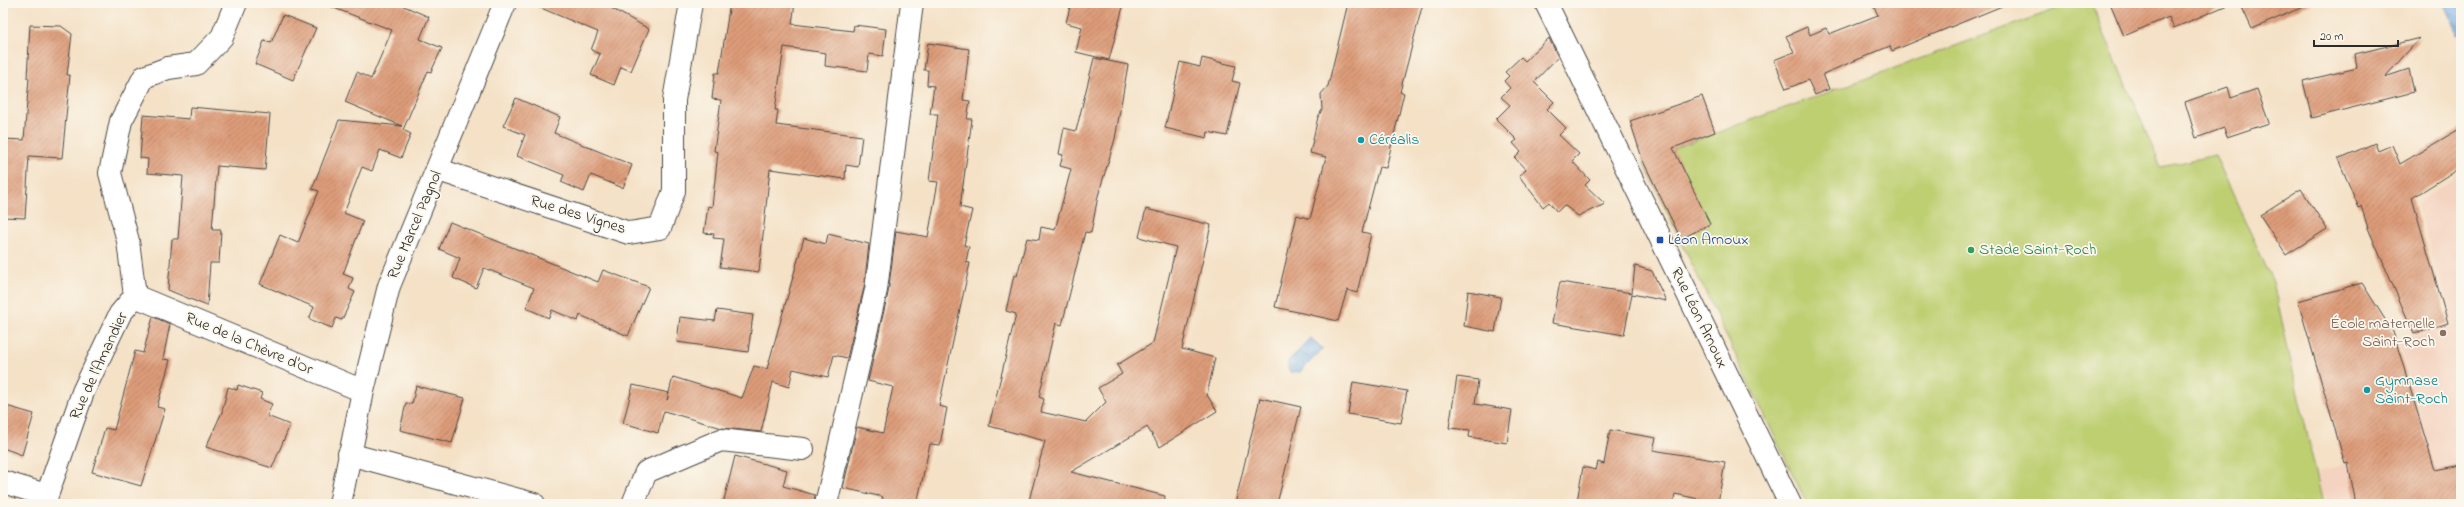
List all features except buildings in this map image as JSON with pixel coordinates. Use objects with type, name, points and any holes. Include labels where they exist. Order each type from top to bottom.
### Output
[{"type":"street","name":"Rue de l'Amandier","points":[[45,500],[83,392],[120,314],[135,296],[128,241],[110,174],[121,121],[144,77],[168,68],[196,64],[222,37],[236,3]]},
{"type":"street","name":"Rue Marcel Pagnol","points":[[340,504],[363,391],[389,286],[439,170],[505,3]]},
{"type":"street","name":"Rue des Vignes","points":[[439,170],[629,233],[660,228],[674,191],[674,100],[691,3]]},
{"type":"street","points":[[826,504],[876,290],[912,3]]},
{"type":"street","name":"Rue Léon Arnoux","points":[[1546,3],[1790,504]]},
{"type":"street","name":"Rue de la Chèvre d'Or","points":[[135,296],[363,391]]},
{"type":"street","points":[[633,504],[646,472],[721,440],[803,449]]},
{"type":"street","points":[[349,454],[534,504]]},
{"type":"street","points":[[3,482],[45,500]]},
{"type":"shaded area","name":"École maternelle Saint-Roch","points":[[2461,173],[2461,504],[2327,504],[2326,497],[2322,497],[2318,472],[2426,440],[2398,342],[2453,324],[2417,205]]},
{"type":"green space","name":"Stade Saint-Roch","points":[[2073,3],[2091,3],[2161,167],[2215,155],[2273,282],[2323,504],[1807,504],[1642,160]]},
{"type":"water","points":[[2445,3],[2461,3],[2461,33],[2457,35]]},
{"type":"water","points":[[1311,338],[1323,349],[1299,373],[1297,371],[1291,373],[1288,369],[1288,361]]},
{"type":"place","name":"Céréalis","points":[[1361,140]]},
{"type":"place","name":"Léon Arnoux","points":[[1660,240]]},
{"type":"place","name":"Stade Saint-Roch","points":[[1971,250]]},
{"type":"place","name":"École maternelle Saint-Roch","points":[[2443,333]]},
{"type":"place","name":"Gymnase Saint-Roch","points":[[2367,390]]}]
